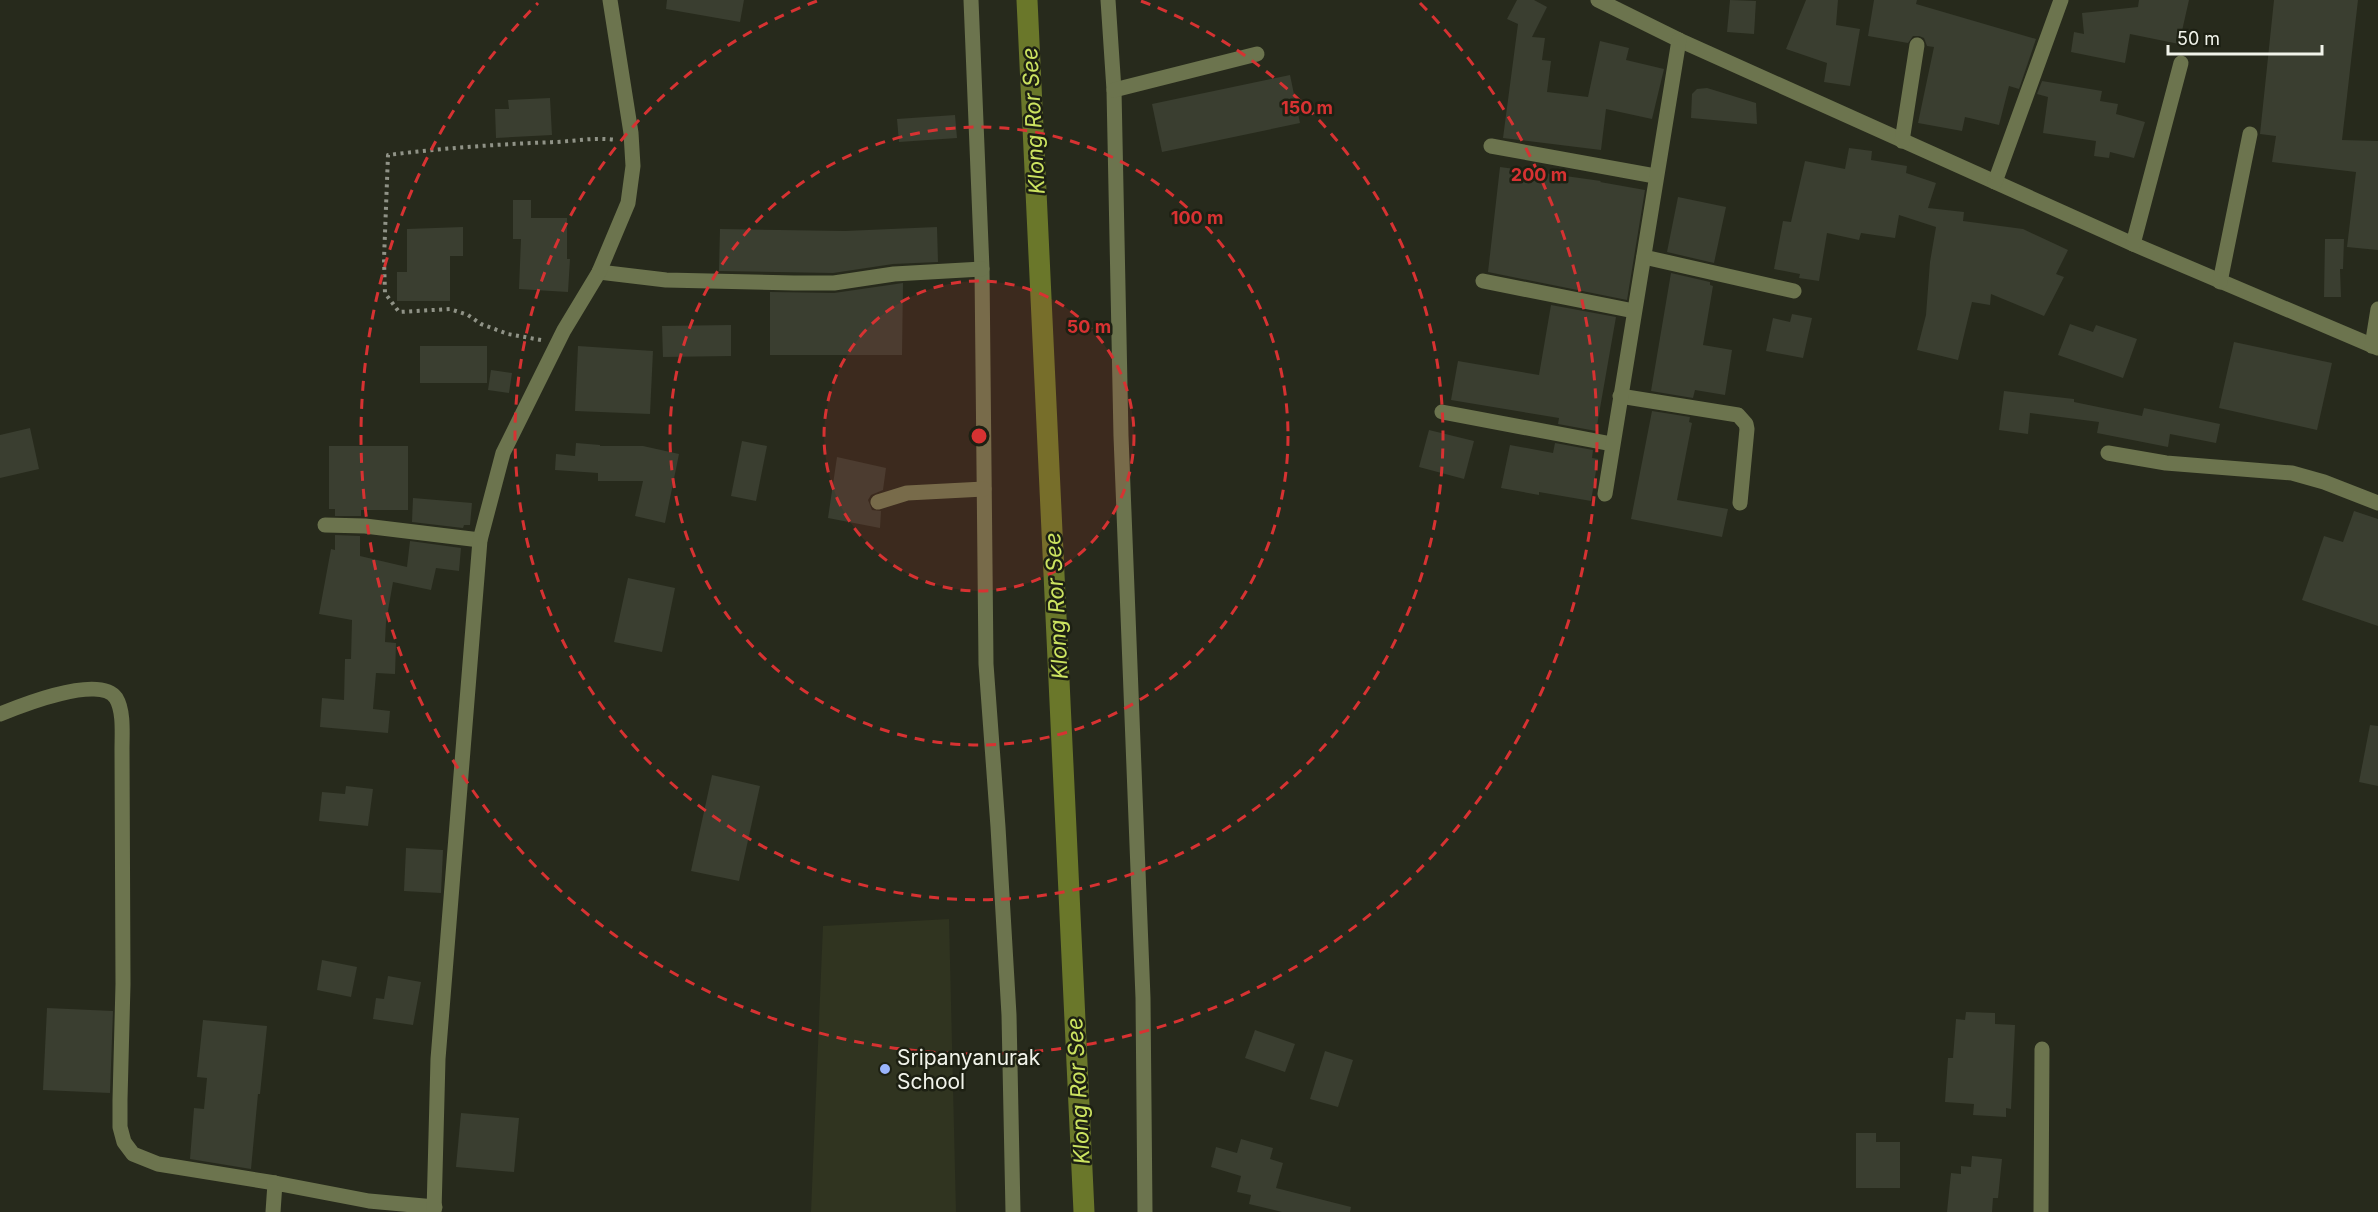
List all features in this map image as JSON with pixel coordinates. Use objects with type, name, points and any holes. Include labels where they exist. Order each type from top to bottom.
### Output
[{"type":"street","points":[[0,714],[75,690],[93,688],[109,691],[117,699],[120,710],[122,749],[123,984],[120,1126],[124,1142],[133,1154],[158,1164],[369,1201],[435,1210],[438,1059],[480,540],[503,453],[559,340],[599,272],[628,203],[633,166],[632,139],[610,0]]},
{"type":"street","points":[[971,0],[982,269],[986,664],[1007,992],[1014,1212]]},
{"type":"street","points":[[1108,0],[1114,90],[1121,436],[1143,998],[1145,1212]]},
{"type":"street","points":[[1598,0],[1679,40],[1902,141],[2220,282],[2375,347],[2378,309]]},
{"type":"street","points":[[1995,182],[2061,0]]},
{"type":"street","points":[[1605,494],[1655,176],[1679,40]]},
{"type":"street","points":[[1902,141],[1917,45]]},
{"type":"street","points":[[1114,90],[1257,54]]},
{"type":"street","points":[[2133,244],[2181,63]]},
{"type":"street","points":[[2220,282],[2250,134]]},
{"type":"street","points":[[1491,147],[1655,176]]},
{"type":"street","points":[[1644,257],[1794,291]]},
{"type":"street","points":[[599,272],[666,280],[834,283],[894,274],[982,269]]},
{"type":"street","points":[[1483,281],[1635,310]]},
{"type":"street","points":[[1620,396],[1738,415],[1746,424],[1747,429],[1740,503]]},
{"type":"street","points":[[1442,412],[1612,444]]},
{"type":"street","points":[[2108,453],[2166,463],[2292,473],[2324,482],[2378,503]]},
{"type":"street","points":[[878,502],[907,493],[984,489]]},
{"type":"street","points":[[325,525],[365,526],[480,540]]},
{"type":"street","points":[[2041,1212],[2042,1049]]},
{"type":"street","points":[[273,1212],[275,1183]]},
{"type":"path","points":[[559,340],[534,340],[508,334],[450,309],[399,312],[385,293],[388,155],[446,148],[570,141],[594,137],[623,141],[632,139]]},
{"type":"shaded area","name":"Sripanyanurak School","points":[[949,919],[956,1212],[811,1212],[823,926]]},
{"type":"building","points":[[667,0],[744,0],[740,22],[666,9]]},
{"type":"building","points":[[1517,0],[1534,0],[1547,7],[1532,37],[1545,38],[1542,60],[1551,61],[1547,92],[1588,97],[1600,41],[1629,48],[1626,60],[1664,69],[1652,119],[1606,109],[1601,150],[1503,138],[1518,24],[1507,19]]},
{"type":"building","points":[[1730,0],[1756,1],[1754,34],[1727,32]]},
{"type":"building","points":[[1806,0],[1838,0],[1836,25],[1860,29],[1850,86],[1824,82],[1827,63],[1786,49]]},
{"type":"building","points":[[1874,0],[1917,0],[1916,4],[2036,39],[2019,89],[2009,86],[1999,125],[1965,117],[1962,131],[1918,123],[1934,47],[1927,46],[1924,38],[1919,36],[1913,36],[1908,43],[1868,36]]},
{"type":"building","points":[[2139,0],[2189,0],[2179,44],[2130,34],[2125,63],[2071,52],[2074,32],[2084,34],[2082,13],[2138,7]]},
{"type":"building","points":[[2274,0],[2358,0],[2342,140],[2378,141],[2378,250],[2347,247],[2356,172],[2272,162],[2276,136],[2260,134]]},
{"type":"building","points":[[1290,75],[1300,123],[1162,152],[1152,104]]},
{"type":"building","points":[[2042,81],[2102,91],[2100,101],[2118,104],[2116,114],[2145,122],[2134,158],[2110,152],[2109,158],[2094,156],[2096,141],[2043,133],[2048,97],[2037,94]]},
{"type":"building","points":[[1707,88],[1756,103],[1757,124],[1691,118],[1692,94],[1697,89]]},
{"type":"building","points":[[550,98],[552,135],[496,138],[495,109],[509,109],[508,100]]},
{"type":"building","points":[[955,115],[957,138],[899,142],[897,119]]},
{"type":"building","points":[[1849,148],[1872,151],[1871,160],[1907,166],[1906,173],[1936,183],[1928,208],[1964,212],[1963,221],[2023,229],[2068,250],[2056,274],[2064,277],[2044,316],[1991,294],[1990,305],[1972,302],[1958,360],[1917,350],[1926,315],[1930,262],[1936,227],[1899,215],[1895,238],[1861,233],[1859,240],[1827,233],[1819,281],[1799,278],[1800,274],[1774,269],[1783,221],[1791,222],[1805,161],[1845,169]]},
{"type":"building","points":[[1500,167],[1601,181],[1645,190],[1627,300],[1488,272]]},
{"type":"building","points":[[1678,197],[1726,207],[1714,263],[1667,252]]},
{"type":"building","points":[[513,200],[531,200],[531,218],[567,218],[567,259],[570,259],[568,292],[519,289],[521,239],[513,239]]},
{"type":"building","points":[[463,227],[463,256],[450,256],[450,301],[397,301],[397,272],[407,272],[407,229]]},
{"type":"building","points":[[937,227],[938,262],[893,264],[833,273],[719,271],[720,229],[845,231]]},
{"type":"building","points":[[2325,239],[2344,239],[2343,269],[2340,269],[2341,297],[2324,297]]},
{"type":"building","points":[[1671,273],[1710,282],[1713,286],[1703,345],[1732,350],[1725,395],[1695,390],[1693,398],[1651,391]]},
{"type":"building","points":[[903,283],[902,355],[770,355],[770,292],[834,293]]},
{"type":"building","points":[[1551,305],[1616,317],[1596,431],[1558,424],[1559,418],[1451,400],[1458,361],[1539,375]]},
{"type":"building","points":[[1792,314],[1812,318],[1803,358],[1766,351],[1773,318],[1790,322]]},
{"type":"building","points":[[2070,324],[2093,332],[2096,325],[2137,339],[2123,378],[2058,355]]},
{"type":"building","points":[[731,325],[731,356],[663,357],[662,326]]},
{"type":"building","points":[[2234,342],[2332,363],[2317,430],[2219,408]]},
{"type":"building","points":[[420,346],[487,346],[487,383],[420,383]]},
{"type":"building","points":[[578,346],[653,351],[650,414],[575,411]]},
{"type":"building","points":[[491,370],[512,373],[509,393],[488,390]]},
{"type":"building","points":[[2004,391],[2074,399],[2074,402],[2142,416],[2144,408],[2220,424],[2216,443],[2170,434],[2168,447],[2097,433],[2099,422],[2030,413],[2028,434],[1999,430]]},
{"type":"building","points":[[1652,411],[1690,417],[1689,422],[1692,423],[1677,500],[1728,509],[1722,537],[1631,519]]},
{"type":"building","points":[[30,428],[39,469],[0,478],[0,435]]},
{"type":"building","points":[[1429,430],[1474,441],[1464,479],[1419,467]]},
{"type":"building","points":[[742,441],[767,446],[756,501],[731,496]]},
{"type":"building","points":[[576,443],[600,446],[643,446],[679,454],[665,523],[635,516],[643,481],[598,481],[598,473],[555,470],[556,454],[575,456]]},
{"type":"building","points":[[1555,443],[1593,450],[1592,458],[1598,459],[1591,501],[1501,488],[1510,445],[1553,453]]},
{"type":"building","points":[[329,446],[408,446],[408,510],[361,510],[361,516],[335,516],[335,509],[329,509]]},
{"type":"building","points":[[837,457],[886,468],[883,490],[871,495],[868,500],[872,510],[881,511],[880,528],[828,518]]},
{"type":"building","points":[[413,498],[472,503],[470,525],[464,525],[463,528],[412,522]]},
{"type":"building","points":[[2354,511],[2378,519],[2378,626],[2302,600],[2324,536],[2343,542]]},
{"type":"building","points":[[335,535],[360,536],[360,556],[407,567],[410,541],[461,548],[459,571],[436,568],[431,590],[393,582],[385,642],[396,643],[395,674],[376,673],[373,709],[390,711],[388,733],[320,727],[322,698],[344,700],[345,659],[351,659],[352,620],[319,614],[331,549],[335,550]]},
{"type":"building","points":[[628,578],[675,588],[662,652],[614,642]]},
{"type":"building","points":[[2370,725],[2378,726],[2378,786],[2359,782]]},
{"type":"building","points":[[712,775],[760,786],[739,881],[691,871]]},
{"type":"building","points":[[346,786],[373,789],[368,826],[319,821],[322,792],[345,794]]},
{"type":"building","points":[[406,848],[443,850],[441,893],[404,891]]},
{"type":"building","points":[[322,960],[357,967],[351,997],[317,990]]},
{"type":"building","points":[[388,976],[421,982],[413,1025],[373,1019],[376,998],[384,999]]},
{"type":"building","points":[[47,1008],[113,1011],[110,1093],[43,1090]]},
{"type":"building","points":[[1966,1012],[1995,1013],[1995,1024],[2015,1025],[2011,1109],[2006,1108],[2006,1117],[1973,1115],[1974,1104],[1945,1102],[1948,1058],[1953,1058],[1956,1019],[1965,1020]]},
{"type":"building","points":[[203,1020],[267,1026],[251,1169],[190,1159],[194,1108],[204,1109],[207,1078],[197,1077]]},
{"type":"building","points":[[1255,1030],[1295,1044],[1285,1072],[1245,1058]]},
{"type":"building","points":[[1325,1051],[1353,1060],[1338,1107],[1310,1099]]},
{"type":"building","points":[[461,1113],[519,1118],[514,1172],[456,1167]]},
{"type":"building","points":[[1856,1133],[1876,1133],[1876,1142],[1900,1142],[1900,1188],[1856,1188]]},
{"type":"building","points":[[1241,1139],[1273,1148],[1270,1159],[1283,1163],[1276,1188],[1351,1207],[1350,1212],[1282,1212],[1249,1204],[1251,1195],[1237,1192],[1241,1176],[1211,1167],[1216,1147],[1237,1153]]},
{"type":"building","points":[[1972,1156],[2002,1159],[1998,1198],[1993,1198],[1992,1212],[1947,1212],[1951,1173],[1961,1174],[1961,1166],[1971,1167]]},
{"type":"waterway","name":"Klong Ror See","points":[[1027,0],[1084,1212]]},
{"type":"place","name":"Sripanyanurak School","points":[[885,1069]]}]
